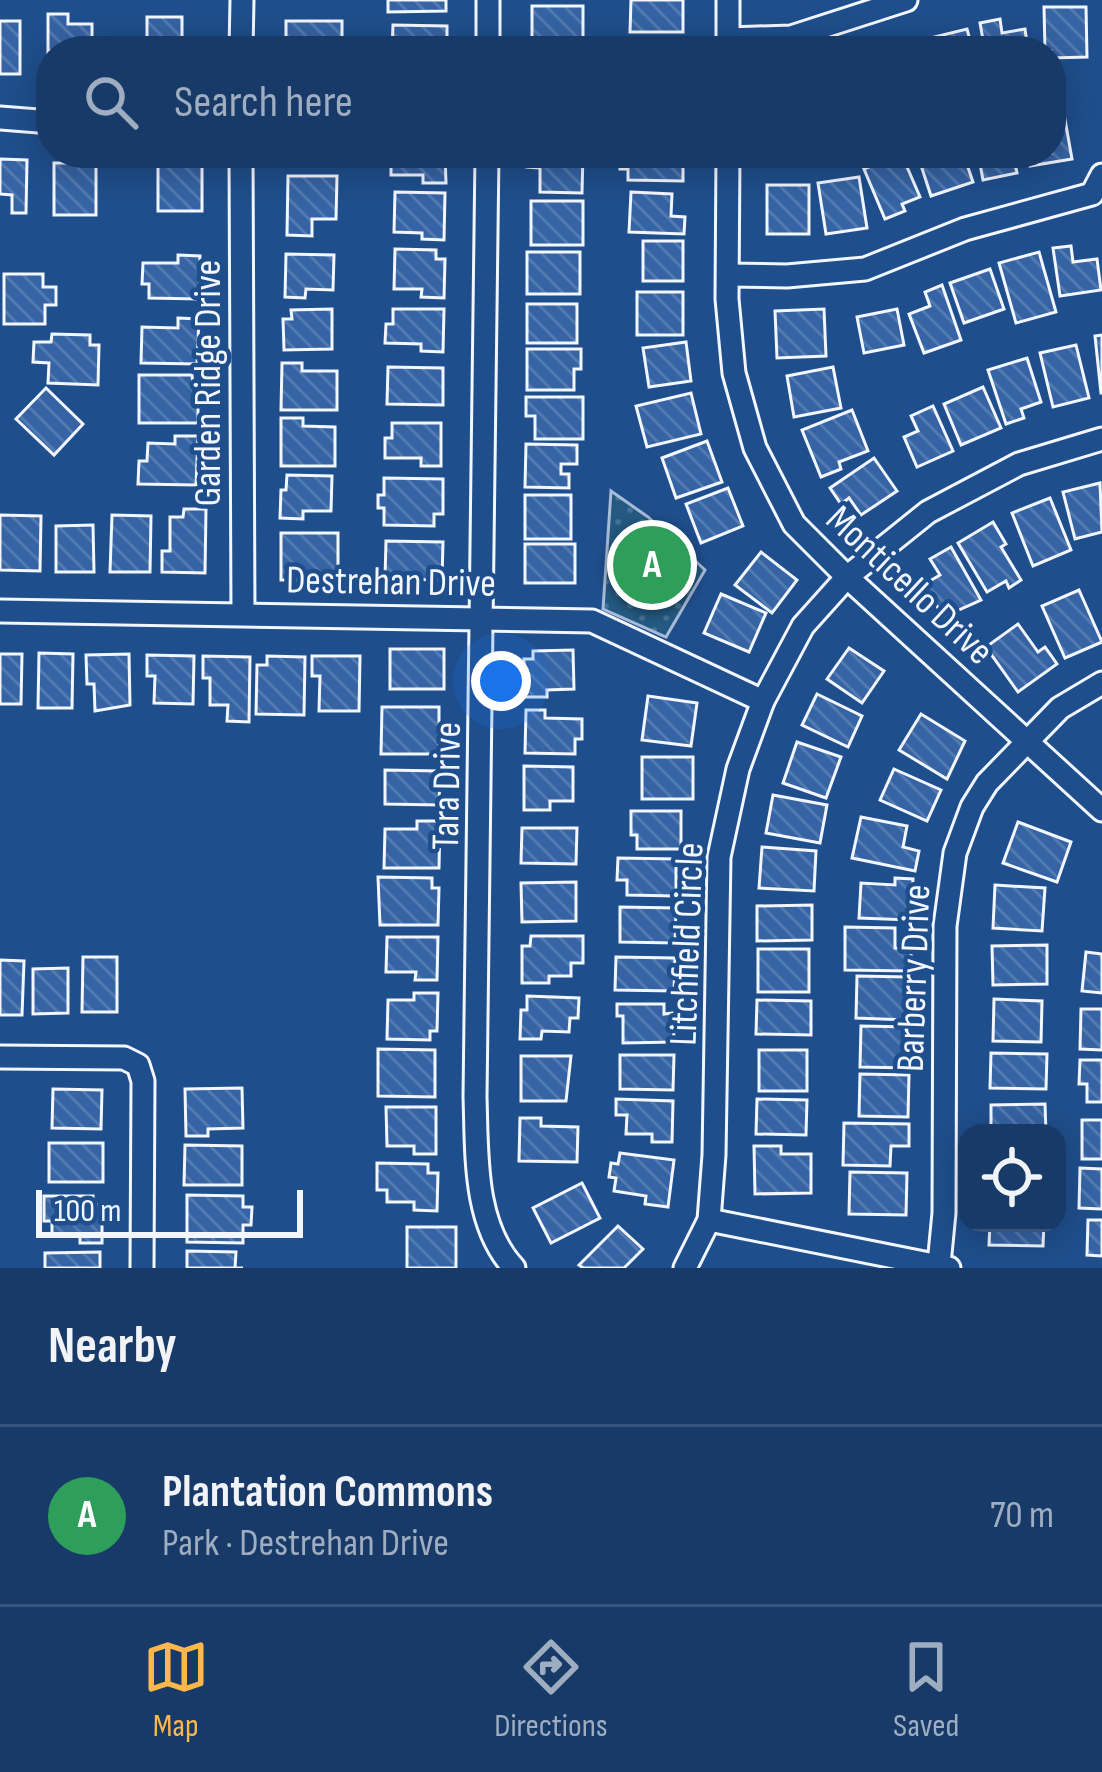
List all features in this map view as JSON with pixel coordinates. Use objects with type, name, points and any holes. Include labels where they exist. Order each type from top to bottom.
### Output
[{"type":"street","points":[[241,36],[242,0]]},
{"type":"street","points":[[488,0],[488,36]]},
{"type":"street","points":[[728,0],[728,36]]},
{"type":"street","points":[[794,36],[906,0]]},
{"type":"street","points":[[0,118],[36,121]]},
{"type":"street","name":"Garden Ridge Drive","points":[[241,168],[243,613]]},
{"type":"street","name":"Tara Drive","points":[[487,168],[475,1097],[478,1187],[501,1254],[514,1268]]},
{"type":"street","name":"Monticello Drive","points":[[728,168],[734,373],[755,448],[794,524],[1102,810]]},
{"type":"street","points":[[728,275],[788,276],[866,269],[1097,184]]},
{"type":"street","name":"Litchfield Circle","points":[[685,1268],[709,1220],[715,1155],[719,856],[738,769],[763,701],[802,626],[847,577],[928,512],[1019,464],[1102,439]]},
{"type":"street","name":"Destrehan Drive","points":[[0,610],[592,621],[763,701]]},
{"type":"street","name":"Barberry Drive","points":[[945,1266],[947,891],[972,807],[987,783],[1060,708],[1102,683]]},
{"type":"street","points":[[0,1057],[124,1058],[138,1065],[143,1082],[142,1268]]},
{"type":"street","points":[[709,1220],[945,1266]]},
{"type":"shaded area","points":[[611,491],[648,517],[705,570],[666,637],[603,609]]},
{"type":"building","points":[[388,0],[446,0],[446,11],[388,12]]},
{"type":"building","points":[[631,0],[683,0],[683,32],[630,32]]},
{"type":"building","points":[[532,6],[583,6],[583,36],[532,36]]},
{"type":"building","points":[[1044,7],[1086,7],[1087,57],[1066,58],[1066,36],[1045,36]]},
{"type":"building","points":[[48,14],[68,14],[68,24],[92,24],[92,36],[48,36]]},
{"type":"building","points":[[147,17],[182,17],[182,36],[147,36]]},
{"type":"building","points":[[1000,19],[1002,33],[1025,29],[1026,36],[982,36],[980,23]]},
{"type":"building","points":[[0,21],[20,21],[20,74],[0,74]]},
{"type":"building","points":[[286,21],[342,21],[342,36],[286,36]]},
{"type":"building","points":[[393,25],[447,26],[447,36],[393,36]]},
{"type":"building","points":[[967,29],[969,36],[938,36]]},
{"type":"building","points":[[1066,125],[1072,159],[1066,160]]},
{"type":"building","points":[[0,159],[27,160],[26,213],[12,213],[12,195],[0,194]]},
{"type":"building","points":[[54,168],[96,168],[96,215],[54,215]]},
{"type":"building","points":[[158,168],[202,168],[202,211],[158,211]]},
{"type":"building","points":[[391,168],[446,168],[446,183],[423,183],[423,175],[391,175]]},
{"type":"building","points":[[540,168],[583,168],[582,193],[540,192]]},
{"type":"building","points":[[683,168],[683,181],[628,180],[628,169],[620,169]]},
{"type":"building","points":[[907,168],[920,197],[902,204],[905,211],[885,219],[864,169]]},
{"type":"building","points":[[922,168],[968,168],[973,182],[931,196]]},
{"type":"building","points":[[981,168],[1016,168],[1017,173],[983,180]]},
{"type":"building","points":[[288,176],[337,176],[336,219],[312,219],[312,236],[287,235]]},
{"type":"building","points":[[859,177],[867,228],[826,234],[818,183]]},
{"type":"building","points":[[767,185],[809,185],[809,234],[767,234]]},
{"type":"building","points":[[395,192],[445,193],[444,240],[394,232]]},
{"type":"building","points":[[631,192],[672,194],[671,216],[685,217],[684,234],[629,232]]},
{"type":"building","points":[[531,201],[583,201],[583,245],[531,245]]},
{"type":"building","points":[[643,241],[683,241],[683,281],[643,281]]},
{"type":"building","points":[[1071,246],[1073,262],[1097,259],[1101,290],[1060,296],[1053,248]]},
{"type":"building","points":[[395,249],[436,250],[436,259],[445,259],[444,298],[421,297],[422,289],[394,289]]},
{"type":"building","points":[[527,252],[580,252],[580,294],[527,294]]},
{"type":"building","points":[[1039,252],[1056,312],[1016,323],[999,263]]},
{"type":"building","points":[[286,254],[334,255],[333,290],[306,289],[305,298],[285,297]]},
{"type":"building","points":[[178,255],[200,256],[199,299],[149,298],[149,284],[142,284],[143,263],[178,263]]},
{"type":"building","points":[[990,269],[1004,309],[964,323],[950,283]]},
{"type":"building","points":[[4,274],[43,274],[43,287],[56,287],[56,305],[45,305],[45,324],[4,324]]},
{"type":"building","points":[[942,285],[961,340],[924,353],[909,314],[930,306],[925,292]]},
{"type":"building","points":[[637,292],[683,292],[683,335],[637,335]]},
{"type":"building","points":[[527,304],[577,304],[577,343],[527,343]]},
{"type":"building","points":[[332,309],[332,349],[284,350],[283,319],[292,319],[291,310]]},
{"type":"building","points":[[393,309],[444,309],[443,352],[421,351],[421,344],[385,343]]},
{"type":"building","points":[[824,309],[826,356],[777,358],[775,311]]},
{"type":"building","points":[[897,309],[904,345],[864,353],[857,317]]},
{"type":"building","points":[[178,318],[199,319],[197,364],[141,363],[142,327],[178,328]]},
{"type":"building","points":[[52,334],[90,335],[90,345],[99,345],[98,385],[48,383],[49,363],[33,362],[34,342],[51,342]]},
{"type":"building","points":[[1102,335],[1102,393],[1101,393],[1095,336]]},
{"type":"building","points":[[686,342],[691,381],[649,387],[643,348]]},
{"type":"building","points":[[1076,345],[1089,398],[1053,407],[1040,353]]},
{"type":"building","points":[[527,349],[581,349],[574,390],[527,390]]},
{"type":"building","points":[[1027,358],[1041,402],[1021,409],[1024,418],[1006,424],[988,370]]},
{"type":"building","points":[[282,363],[302,363],[302,371],[337,371],[337,410],[281,410]]},
{"type":"building","points":[[388,367],[443,368],[443,405],[387,404]]},
{"type":"building","points":[[833,367],[841,408],[794,417],[787,376]]},
{"type":"building","points":[[139,375],[192,375],[193,385],[198,385],[198,423],[139,423]]},
{"type":"building","points":[[983,387],[1001,428],[961,445],[944,404]]},
{"type":"building","points":[[46,388],[83,424],[54,455],[16,419]]},
{"type":"building","points":[[691,393],[701,434],[647,447],[636,406]]},
{"type":"building","points":[[526,397],[583,397],[583,439],[535,439],[535,416],[526,416]]},
{"type":"building","points":[[933,406],[953,451],[917,467],[904,437],[918,431],[911,416]]},
{"type":"building","points":[[852,410],[868,451],[839,462],[841,469],[821,477],[802,430]]},
{"type":"building","points":[[281,418],[303,418],[303,426],[335,427],[335,466],[281,466]]},
{"type":"building","points":[[392,423],[441,423],[441,466],[421,466],[421,458],[385,458],[385,438],[392,438]]},
{"type":"building","points":[[175,436],[198,436],[196,485],[138,484],[139,461],[147,461],[148,443],[175,444]]},
{"type":"building","points":[[707,441],[722,482],[676,498],[662,458]]},
{"type":"building","points":[[526,444],[577,445],[577,464],[561,464],[561,474],[569,474],[569,488],[525,487]]},
{"type":"building","points":[[874,458],[897,491],[861,515],[849,498],[841,504],[830,488]]},
{"type":"building","points":[[287,475],[332,476],[331,511],[303,511],[303,519],[280,518]]},
{"type":"building","points":[[384,478],[443,479],[443,514],[434,514],[434,526],[384,525],[378,495],[384,495]]},
{"type":"building","points":[[1100,483],[1102,532],[1075,539],[1063,492]]},
{"type":"building","points":[[728,488],[743,526],[701,543],[686,504]]},
{"type":"building","points":[[525,495],[571,495],[571,539],[525,539]]},
{"type":"building","points":[[1050,498],[1071,550],[1033,566],[1012,513]]},
{"type":"building","points":[[184,509],[206,509],[205,573],[162,572],[162,551],[170,551],[170,517],[183,517]]},
{"type":"building","points":[[0,515],[41,516],[40,571],[0,570]]},
{"type":"building","points":[[112,515],[151,516],[150,572],[110,572]]},
{"type":"building","points":[[993,522],[1006,544],[1001,547],[1021,580],[1009,588],[1006,581],[987,592],[958,543]]},
{"type":"building","points":[[93,525],[94,572],[56,572],[56,526]]},
{"type":"building","points":[[281,533],[338,533],[338,580],[281,580]]},
{"type":"building","points":[[386,541],[443,542],[442,580],[385,579]]},
{"type":"building","points":[[525,544],[575,544],[575,583],[525,583]]},
{"type":"building","points":[[951,547],[981,600],[943,617],[934,601],[925,606],[916,589],[940,575],[930,559]]},
{"type":"building","points":[[761,552],[797,580],[772,613],[735,585]]},
{"type":"building","points":[[1079,590],[1102,642],[1065,658],[1042,606]]},
{"type":"building","points":[[721,594],[766,613],[749,652],[704,633]]},
{"type":"building","points":[[1018,624],[1038,652],[1045,647],[1057,664],[1018,692],[986,647]]},
{"type":"building","points":[[849,648],[884,671],[862,703],[827,679]]},
{"type":"building","points":[[390,649],[444,649],[444,689],[390,689]]},
{"type":"building","points":[[573,650],[574,689],[525,697],[524,659],[533,659],[533,651]]},
{"type":"building","points":[[39,653],[73,654],[72,708],[38,708]]},
{"type":"building","points":[[0,654],[22,654],[21,704],[0,704]]},
{"type":"building","points":[[129,654],[130,705],[95,711],[94,684],[87,684],[86,655]]},
{"type":"building","points":[[147,655],[194,656],[193,704],[154,703],[155,676],[147,676]]},
{"type":"building","points":[[203,656],[250,657],[249,722],[227,721],[228,705],[210,705],[210,678],[203,678]]},
{"type":"building","points":[[267,656],[305,657],[304,715],[256,714],[257,665],[267,665]]},
{"type":"building","points":[[312,656],[360,656],[359,711],[319,711],[320,676],[312,676]]},
{"type":"building","points":[[817,694],[862,716],[848,747],[802,725]]},
{"type":"building","points":[[648,696],[697,703],[691,746],[642,740]]},
{"type":"building","points":[[382,707],[439,707],[439,754],[381,754]]},
{"type":"building","points":[[526,710],[545,710],[545,718],[582,719],[582,739],[575,739],[575,754],[525,753]]},
{"type":"building","points":[[921,714],[965,741],[947,779],[899,750]]},
{"type":"building","points":[[797,742],[841,757],[826,798],[783,783]]},
{"type":"building","points":[[642,757],[693,757],[693,799],[642,799]]},
{"type":"building","points":[[524,766],[573,767],[573,801],[550,801],[550,810],[524,810]]},
{"type":"building","points":[[894,769],[941,790],[927,821],[880,800]]},
{"type":"building","points":[[385,770],[440,771],[439,805],[385,804]]},
{"type":"building","points":[[773,795],[827,805],[820,843],[766,833]]},
{"type":"building","points":[[631,811],[681,811],[681,849],[637,849],[637,835],[631,835]]},
{"type":"building","points":[[861,817],[907,826],[903,847],[919,851],[915,871],[852,858]]},
{"type":"building","points":[[417,821],[440,821],[439,868],[384,868],[385,829],[417,829]]},
{"type":"building","points":[[1018,822],[1071,842],[1057,882],[1003,863]]},
{"type":"building","points":[[522,828],[577,828],[576,864],[521,863]]},
{"type":"building","points":[[762,847],[816,851],[814,891],[759,888]]},
{"type":"building","points":[[618,858],[676,859],[676,896],[627,895],[627,880],[617,880]]},
{"type":"building","points":[[378,877],[432,878],[432,888],[439,888],[438,925],[380,925]]},
{"type":"building","points":[[895,878],[913,879],[911,920],[859,918],[861,883],[895,885]]},
{"type":"building","points":[[576,882],[576,921],[522,922],[521,883]]},
{"type":"building","points":[[995,885],[1045,888],[1042,931],[993,928]]},
{"type":"building","points":[[812,905],[812,940],[757,941],[757,906]]},
{"type":"building","points":[[620,907],[676,908],[675,943],[620,942]]},
{"type":"building","points":[[845,927],[895,928],[895,948],[911,949],[911,971],[845,970]]},
{"type":"building","points":[[531,936],[583,936],[583,963],[571,963],[571,976],[549,976],[549,983],[522,983],[522,946],[530,946]]},
{"type":"building","points":[[387,937],[438,937],[437,980],[415,980],[416,972],[386,972]]},
{"type":"building","points":[[1047,945],[1047,984],[993,985],[992,946]]},
{"type":"building","points":[[758,949],[809,949],[809,992],[758,992]]},
{"type":"building","points":[[1086,952],[1102,954],[1102,993],[1082,991]]},
{"type":"building","points":[[83,957],[117,957],[117,1012],[82,1012]]},
{"type":"building","points":[[616,957],[675,958],[674,991],[615,990]]},
{"type":"building","points":[[0,960],[24,961],[22,1015],[0,1015]]},
{"type":"building","points":[[68,968],[68,1013],[33,1014],[33,969]]},
{"type":"building","points":[[857,976],[908,977],[907,1020],[856,1018]]},
{"type":"building","points":[[414,993],[438,993],[437,1031],[430,1031],[430,1040],[387,1039],[388,1000],[414,1000]]},
{"type":"building","points":[[527,996],[579,998],[578,1018],[570,1018],[569,1032],[542,1031],[541,1039],[520,1039],[521,1010],[527,1010]]},
{"type":"building","points":[[994,999],[1042,1001],[1041,1042],[993,1041]]},
{"type":"building","points":[[757,1000],[811,1001],[811,1035],[756,1034]]},
{"type":"building","points":[[617,1004],[664,1004],[664,1014],[673,1013],[674,1042],[623,1043],[623,1016],[617,1016]]},
{"type":"building","points":[[1081,1009],[1102,1009],[1102,1050],[1080,1049]]},
{"type":"building","points":[[861,1026],[910,1027],[909,1068],[860,1067]]},
{"type":"building","points":[[378,1049],[435,1050],[435,1097],[378,1096]]},
{"type":"building","points":[[759,1050],[807,1050],[807,1091],[759,1091]]},
{"type":"building","points":[[991,1053],[1047,1054],[1046,1089],[990,1088]]},
{"type":"building","points":[[620,1055],[674,1055],[673,1090],[620,1089]]},
{"type":"building","points":[[521,1056],[571,1056],[566,1101],[521,1101]]},
{"type":"building","points":[[1080,1060],[1102,1060],[1102,1102],[1087,1102],[1087,1084],[1079,1084]]},
{"type":"building","points":[[860,1074],[909,1075],[908,1117],[859,1116]]},
{"type":"building","points":[[242,1088],[243,1128],[208,1129],[208,1136],[186,1136],[185,1089]]},
{"type":"building","points":[[53,1089],[102,1090],[101,1129],[52,1128]]},
{"type":"building","points":[[616,1099],[673,1101],[672,1142],[652,1142],[652,1134],[626,1134],[627,1115],[616,1115]]},
{"type":"building","points":[[757,1099],[807,1100],[806,1135],[756,1134]]},
{"type":"building","points":[[1045,1104],[1046,1124],[991,1124],[991,1105]]},
{"type":"building","points":[[386,1107],[436,1107],[436,1154],[414,1154],[414,1146],[387,1146]]},
{"type":"building","points":[[520,1118],[541,1118],[541,1126],[578,1127],[577,1162],[519,1161]]},
{"type":"building","points":[[1082,1120],[1102,1120],[1102,1159],[1082,1159]]},
{"type":"building","points":[[844,1123],[909,1124],[909,1146],[891,1146],[890,1166],[843,1165]]},
{"type":"building","points":[[49,1143],[103,1143],[103,1182],[49,1182]]},
{"type":"building","points":[[185,1145],[242,1146],[242,1185],[184,1185]]},
{"type":"building","points":[[754,1146],[781,1146],[781,1154],[811,1154],[811,1193],[755,1194]]},
{"type":"building","points":[[620,1153],[674,1160],[668,1207],[645,1204],[646,1196],[614,1191],[611,1163],[618,1164]]},
{"type":"building","points":[[377,1163],[428,1164],[428,1173],[438,1173],[437,1211],[414,1210],[414,1202],[387,1202],[387,1190],[377,1190]]},
{"type":"building","points":[[1080,1168],[1102,1169],[1102,1209],[1079,1208]]},
{"type":"building","points":[[850,1172],[907,1173],[906,1215],[849,1214]]},
{"type":"building","points":[[582,1183],[600,1218],[551,1243],[533,1208]]},
{"type":"building","points":[[187,1195],[243,1196],[243,1207],[252,1207],[251,1225],[243,1225],[243,1243],[187,1242]]},
{"type":"building","points":[[44,1196],[93,1196],[93,1205],[102,1205],[102,1243],[80,1243],[80,1235],[52,1235],[52,1221],[44,1221]]},
{"type":"building","points":[[1088,1220],[1102,1220],[1102,1256],[1087,1255]]},
{"type":"building","points":[[618,1226],[643,1249],[624,1268],[579,1265]]},
{"type":"building","points":[[407,1227],[456,1227],[456,1268],[407,1268]]},
{"type":"building","points":[[990,1232],[1044,1232],[1043,1246],[989,1245]]},
{"type":"building","points":[[187,1251],[236,1252],[235,1268],[187,1268]]},
{"type":"building","points":[[100,1252],[100,1268],[45,1268],[45,1253]]},
{"type":"place","name":"Plantation Commons","points":[[652,565]]}]
